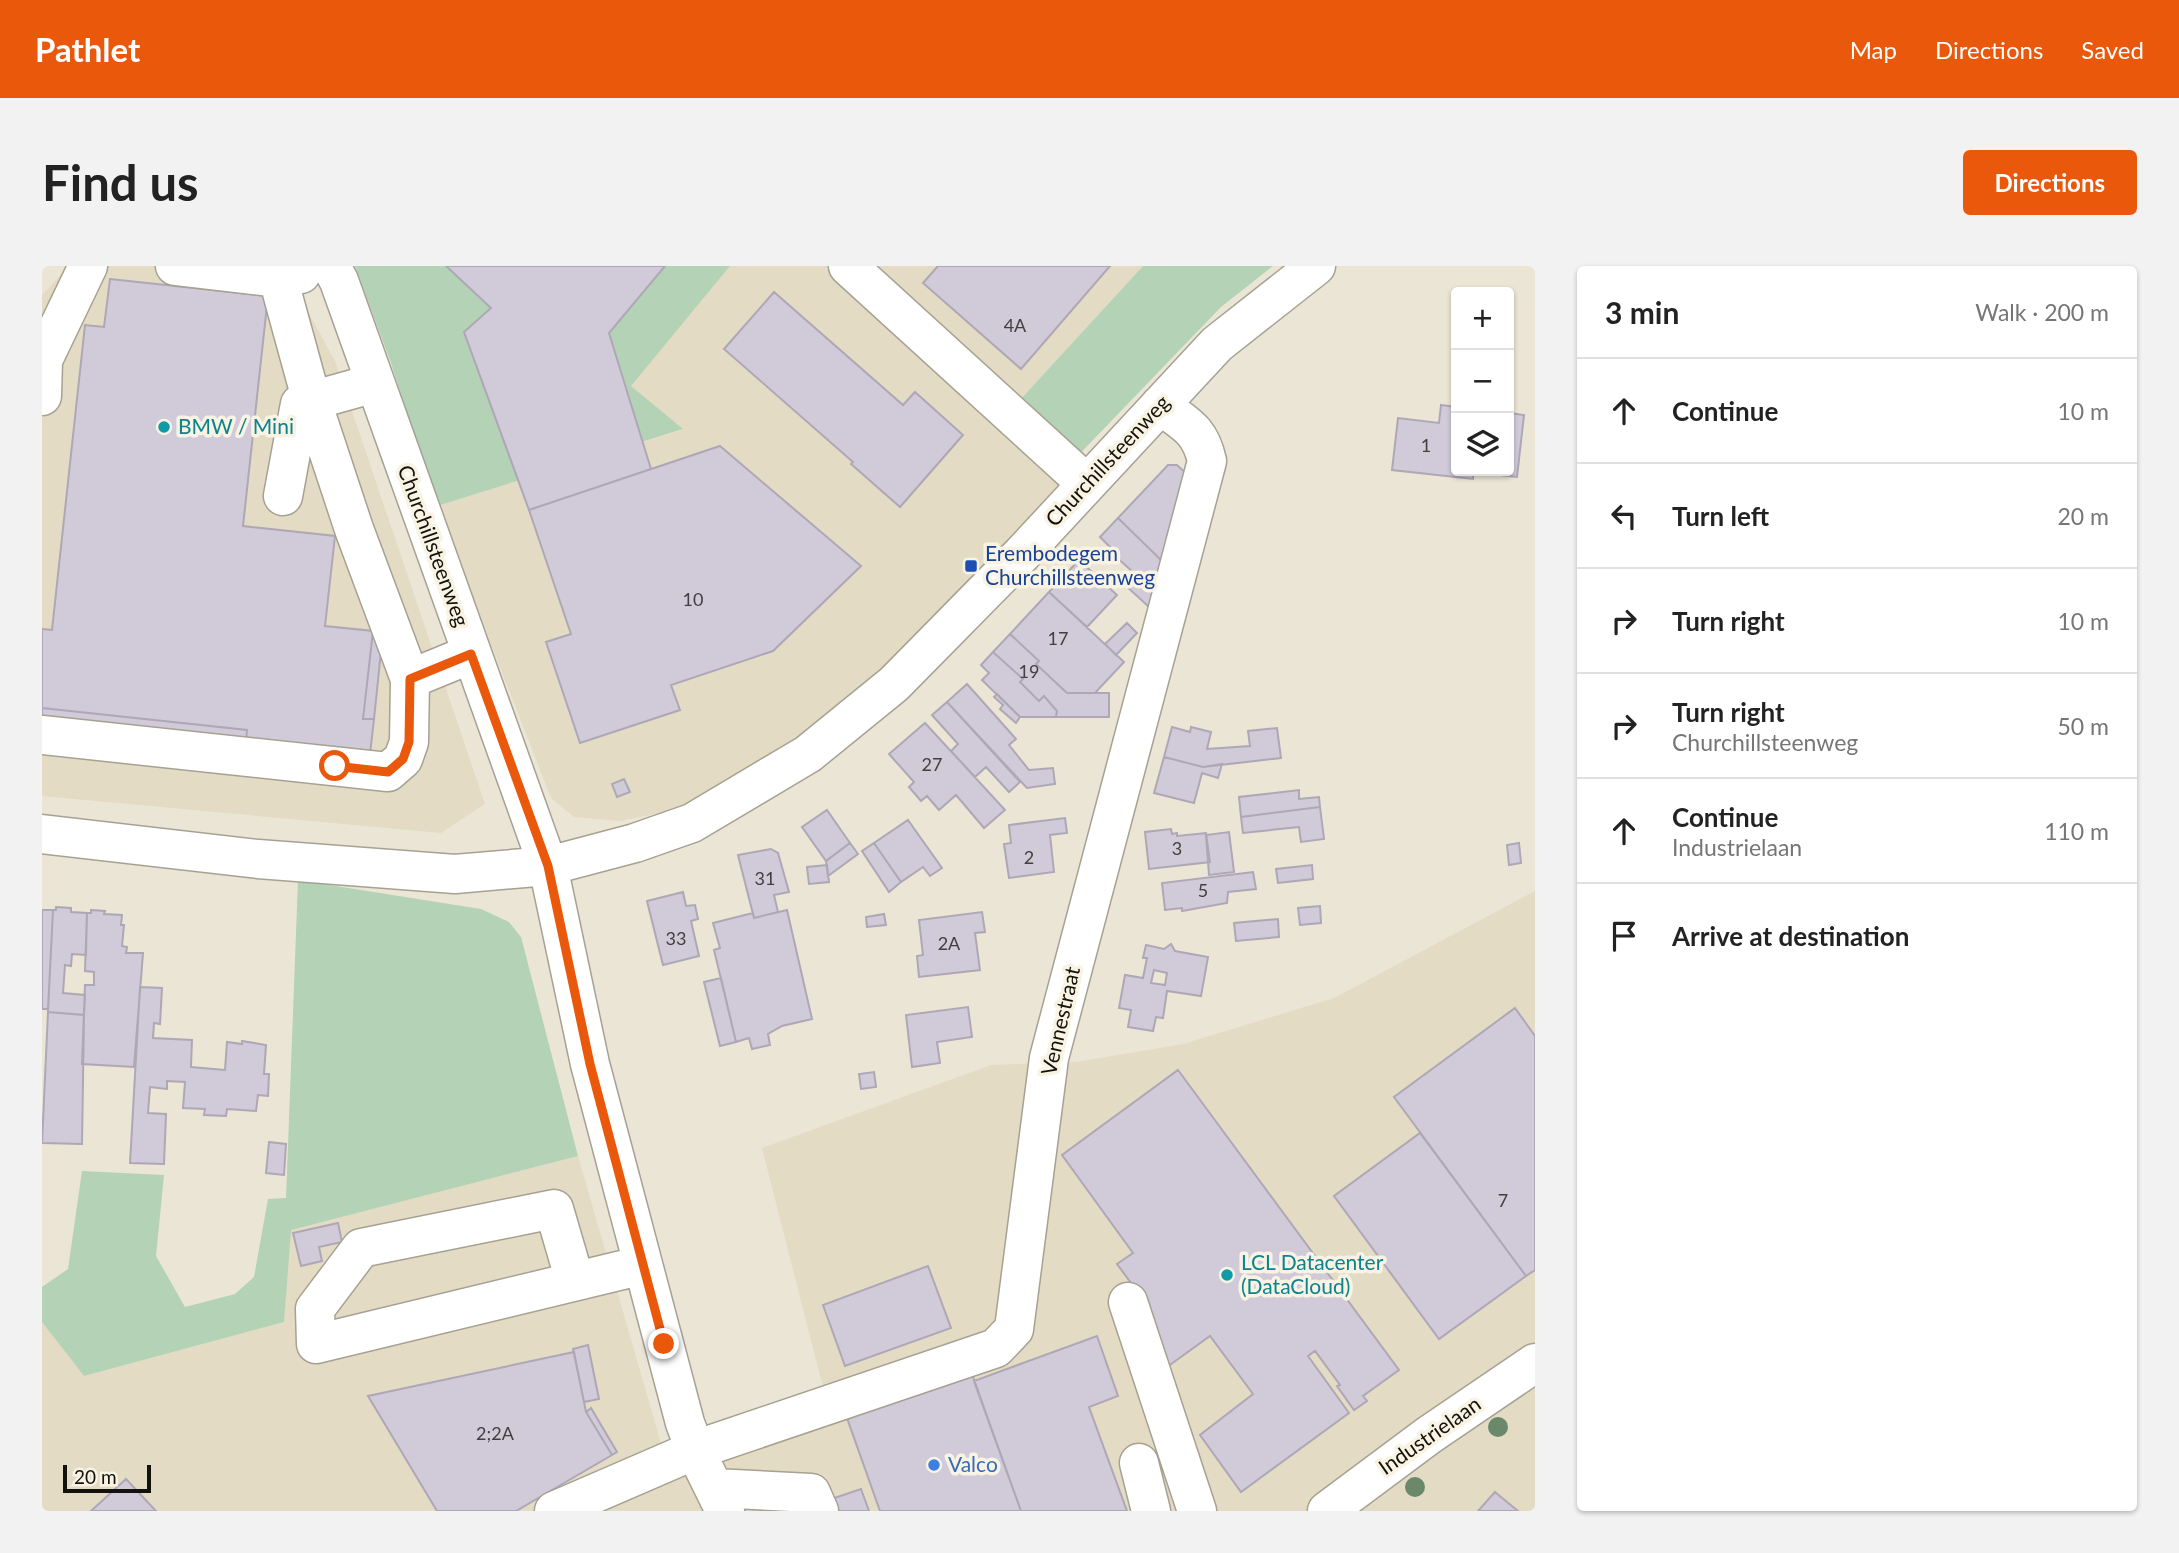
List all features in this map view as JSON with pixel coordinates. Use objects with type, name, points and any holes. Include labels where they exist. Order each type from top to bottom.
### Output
[{"type":"street","points":[[42,396],[43,360],[88,266]]},
{"type":"street","points":[[181,266],[278,278],[332,268]]},
{"type":"street","points":[[848,266],[1087,484]]},
{"type":"street","name":"Churchillsteenweg","points":[[42,834],[258,859],[456,874],[548,866],[635,843],[692,823],[808,754],[894,684],[1022,554],[1217,344],[1316,266]]},
{"type":"street","name":"Churchillsteenweg","points":[[332,268],[339,281],[548,866]]},
{"type":"street","points":[[42,735],[388,772],[403,759],[409,742],[410,679],[354,529],[312,402],[278,278]]},
{"type":"street","points":[[284,496],[299,406],[375,383]]},
{"type":"street","name":"Vennestraat","points":[[554,1511],[695,1450],[996,1348],[1014,1329],[1049,1058],[1208,461],[1204,444],[1193,430],[1160,405]]},
{"type":"street","points":[[410,679],[471,654]]},
{"type":"street","points":[[548,866],[590,1064],[685,1423],[695,1450],[720,1500],[811,1493],[819,1511]]},
{"type":"street","points":[[575,1281],[554,1209],[360,1248],[315,1309],[316,1344],[643,1265]]},
{"type":"street","points":[[1128,1302],[1197,1511]]},
{"type":"street","name":"Industrielaan","points":[[1326,1511],[1429,1435],[1535,1363]]},
{"type":"street","points":[[1139,1463],[1151,1511]]},
{"type":"shaded area","points":[[69,266],[283,266],[335,361],[485,804],[441,833],[42,796],[42,295]]},
{"type":"shaded area","points":[[730,266],[1143,266],[1009,412],[1087,484],[843,711],[685,808],[620,821],[574,817],[551,798],[437,506],[682,430],[630,386]]},
{"type":"shaded area","points":[[1535,891],[1535,1511],[42,1511],[42,1322],[84,1376],[284,1322],[290,1230],[578,1156],[667,1464],[828,1407],[762,1148],[991,1065],[1076,1062],[1183,1044],[1334,998]]},
{"type":"green space","points":[[355,266],[730,266],[631,386],[683,429],[437,506],[391,363]]},
{"type":"green space","points":[[1143,266],[1273,266],[1221,307],[1068,466],[1009,412]]},
{"type":"green space","points":[[298,880],[481,909],[509,922],[521,937],[578,1156],[291,1230],[284,1322],[84,1376],[42,1322],[42,1287],[68,1269],[82,1171],[164,1175],[156,1256],[185,1307],[235,1294],[254,1277],[268,1199],[286,1198]]},
{"type":"building","points":[[446,266],[665,266],[609,333],[651,469],[529,510],[464,332],[491,308]]},
{"type":"building","points":[[938,266],[1110,266],[1021,369],[923,283]]},
{"type":"building","name":"BMW / Mini","points":[[110,279],[268,296],[243,526],[335,536],[325,626],[373,631],[363,719],[374,719],[369,763],[246,741],[247,730],[42,708],[42,629],[52,630],[85,325],[104,327]]},
{"type":"building","points":[[774,292],[903,405],[915,392],[963,435],[900,507],[724,349]]},
{"type":"building","points":[[1441,405],[1451,406],[1451,476],[1473,476],[1473,479],[1392,470],[1398,418],[1439,423]]},
{"type":"building","points":[[1514,414],[1524,415],[1517,477],[1508,476],[1514,476]]},
{"type":"building","points":[[720,446],[861,566],[773,651],[671,685],[680,710],[580,743],[546,642],[571,634],[529,510]]},
{"type":"building","points":[[1168,465],[1177,465],[1190,477],[1164,563],[1118,518]]},
{"type":"building","points":[[1118,518],[1164,563],[1150,608],[1124,584],[1134,573],[1114,555],[1116,553],[1100,537]]},
{"type":"building","points":[[1079,560],[1117,595],[1087,627],[1049,592]]},
{"type":"building","points":[[1049,592],[1124,662],[1095,693],[1067,693],[1036,664],[1039,661],[1010,634]]},
{"type":"building","points":[[1127,623],[1137,633],[1116,655],[1105,644]]},
{"type":"building","points":[[373,631],[383,632],[374,719],[363,719]]},
{"type":"building","points":[[1010,634],[1039,661],[1036,664],[1067,693],[1109,693],[1109,717],[1056,717],[1057,711],[1044,696],[1039,701],[1020,682],[1023,679],[993,652]]},
{"type":"building","points":[[993,652],[1023,679],[1020,682],[1039,701],[1044,696],[1057,711],[1056,717],[1020,717],[982,680],[989,673],[981,665]]},
{"type":"building","points":[[967,684],[1016,739],[1009,745],[1029,770],[1053,768],[1055,784],[1027,788],[947,702]]},
{"type":"building","points":[[997,694],[1020,717],[1016,723],[1000,709],[1003,705],[994,697]]},
{"type":"building","points":[[947,702],[1020,782],[1009,792],[986,767],[975,777],[951,751],[958,744],[932,715]]},
{"type":"building","points":[[42,708],[247,730],[246,741],[42,718]]},
{"type":"building","points":[[925,723],[1005,810],[984,828],[956,795],[939,810],[927,796],[921,801],[909,787],[914,782],[889,754]]},
{"type":"building","points":[[1172,727],[1190,732],[1191,727],[1211,732],[1207,749],[1250,746],[1248,731],[1277,728],[1281,758],[1203,767],[1164,757]]},
{"type":"building","points":[[1164,757],[1203,767],[1222,764],[1218,778],[1202,773],[1194,803],[1154,793]]},
{"type":"building","points":[[624,779],[630,792],[617,797],[612,784]]},
{"type":"building","points":[[1299,790],[1299,799],[1319,797],[1320,807],[1241,817],[1239,797]]},
{"type":"building","points":[[1320,807],[1324,839],[1301,842],[1299,827],[1243,833],[1241,817]]},
{"type":"building","points":[[827,810],[850,843],[826,861],[802,827]]},
{"type":"building","points":[[1065,818],[1067,833],[1050,835],[1054,872],[1009,878],[1004,844],[1011,843],[1009,825]]},
{"type":"building","points":[[908,820],[942,868],[930,876],[923,867],[901,882],[874,843]]},
{"type":"building","points":[[1171,829],[1172,834],[1177,833],[1177,836],[1206,833],[1210,862],[1149,869],[1145,832]]},
{"type":"building","points":[[1229,832],[1234,872],[1209,875],[1206,835]]},
{"type":"building","points":[[850,843],[858,854],[828,876],[826,861]]},
{"type":"building","points":[[874,843],[901,882],[889,892],[862,851]]},
{"type":"building","points":[[1519,843],[1521,863],[1509,865],[1507,845]]},
{"type":"building","points":[[771,849],[778,853],[789,892],[774,895],[778,912],[754,918],[738,855]]},
{"type":"building","points":[[827,865],[829,882],[809,884],[807,867]]},
{"type":"building","points":[[1312,865],[1313,879],[1278,883],[1276,869]]},
{"type":"building","points":[[1253,872],[1256,889],[1228,892],[1227,903],[1182,911],[1182,908],[1165,910],[1162,883]]},
{"type":"building","points":[[683,892],[686,906],[695,905],[698,919],[691,921],[699,956],[663,965],[647,901]]},
{"type":"building","points":[[1320,906],[1321,923],[1300,925],[1298,908]]},
{"type":"building","points":[[56,907],[87,913],[86,955],[72,954],[71,966],[65,965],[63,993],[85,995],[84,1015],[48,1012],[53,910],[56,910]]},
{"type":"building","points":[[42,910],[53,910],[48,1009],[42,1009]]},
{"type":"building","points":[[91,910],[122,915],[122,946],[127,947],[126,953],[143,953],[134,1067],[82,1064],[85,985],[94,985],[94,972],[85,971],[87,913],[91,913]]},
{"type":"building","points":[[787,910],[812,1019],[782,1026],[768,1034],[770,1045],[752,1049],[749,1038],[736,1042],[714,950],[720,948],[713,923],[753,913],[754,918]]},
{"type":"building","points":[[982,912],[985,932],[975,933],[980,970],[919,977],[917,956],[923,955],[919,920]]},
{"type":"building","points":[[884,914],[886,925],[867,927],[866,917]]},
{"type":"building","points":[[1278,919],[1279,937],[1236,941],[1234,923]]},
{"type":"building","points":[[1171,944],[1175,951],[1208,957],[1201,996],[1167,991],[1163,1018],[1156,1017],[1153,1031],[1128,1027],[1131,1010],[1119,1008],[1125,975],[1143,978],[1147,958],[1143,958],[1146,945],[1164,949]],"holes":[[[1154,970],[1167,973],[1165,985],[1151,983]]]},
{"type":"building","points":[[721,978],[736,1042],[720,1046],[704,982]]},
{"type":"building","points":[[140,987],[162,988],[160,1024],[154,1023],[153,1038],[192,1040],[191,1067],[225,1070],[227,1042],[242,1044],[242,1041],[266,1045],[264,1074],[269,1074],[268,1096],[258,1095],[256,1111],[227,1109],[226,1116],[204,1115],[205,1109],[183,1108],[185,1082],[167,1081],[167,1089],[150,1087],[148,1113],[166,1114],[164,1164],[130,1163]]},
{"type":"building","points":[[968,1007],[972,1037],[937,1042],[940,1063],[912,1067],[906,1015]]},
{"type":"building","points":[[1515,1008],[1535,1036],[1535,1270],[1526,1276],[1394,1097]]},
{"type":"building","points":[[48,1012],[84,1015],[82,1144],[42,1143]]},
{"type":"building","name":"LCL Datacenter (DataCloud)","points":[[1178,1070],[1399,1370],[1363,1396],[1367,1401],[1354,1410],[1337,1386],[1340,1385],[1315,1351],[1308,1356],[1349,1413],[1241,1492],[1200,1435],[1253,1394],[1210,1336],[1163,1370],[1134,1287],[1117,1264],[1133,1253],[1062,1155]]},
{"type":"building","points":[[874,1072],[876,1087],[861,1089],[859,1074]]},
{"type":"building","points":[[1420,1133],[1526,1276],[1439,1339],[1334,1196]]},
{"type":"building","points":[[269,1142],[286,1144],[284,1175],[266,1173]]},
{"type":"building","points":[[338,1223],[342,1242],[319,1247],[322,1261],[301,1266],[293,1233]]},
{"type":"building","points":[[928,1266],[951,1328],[845,1366],[823,1305]]},
{"type":"building","points":[[1097,1336],[1118,1396],[1089,1407],[1127,1511],[1021,1511],[974,1381]]},
{"type":"building","points":[[588,1345],[599,1399],[584,1402],[573,1349]]},
{"type":"building","points":[[574,1352],[586,1412],[612,1455],[516,1511],[437,1511],[368,1396]]},
{"type":"building","name":"Valco","points":[[972,1374],[1021,1511],[880,1511],[847,1418]]},
{"type":"building","points":[[591,1408],[617,1452],[612,1455],[586,1412]]},
{"type":"building","points":[[126,1479],[156,1511],[91,1511]]},
{"type":"building","points":[[861,1489],[869,1511],[796,1511]]},
{"type":"building","points":[[1495,1492],[1518,1511],[1478,1511]]},
{"type":"place","name":"BMW / Mini","points":[[164,427]]},
{"type":"place","name":"Erembodegem Churchillsteenweg","points":[[971,566]]},
{"type":"place","name":"LCL Datacenter (DataCloud)","points":[[1227,1275]]},
{"type":"place","name":"Valco","points":[[934,1465]]},
{"type":"route","points":[[335,766],[388,772],[403,759],[409,742],[410,679],[471,654],[548,866],[603,1119],[664,1344]]}]
